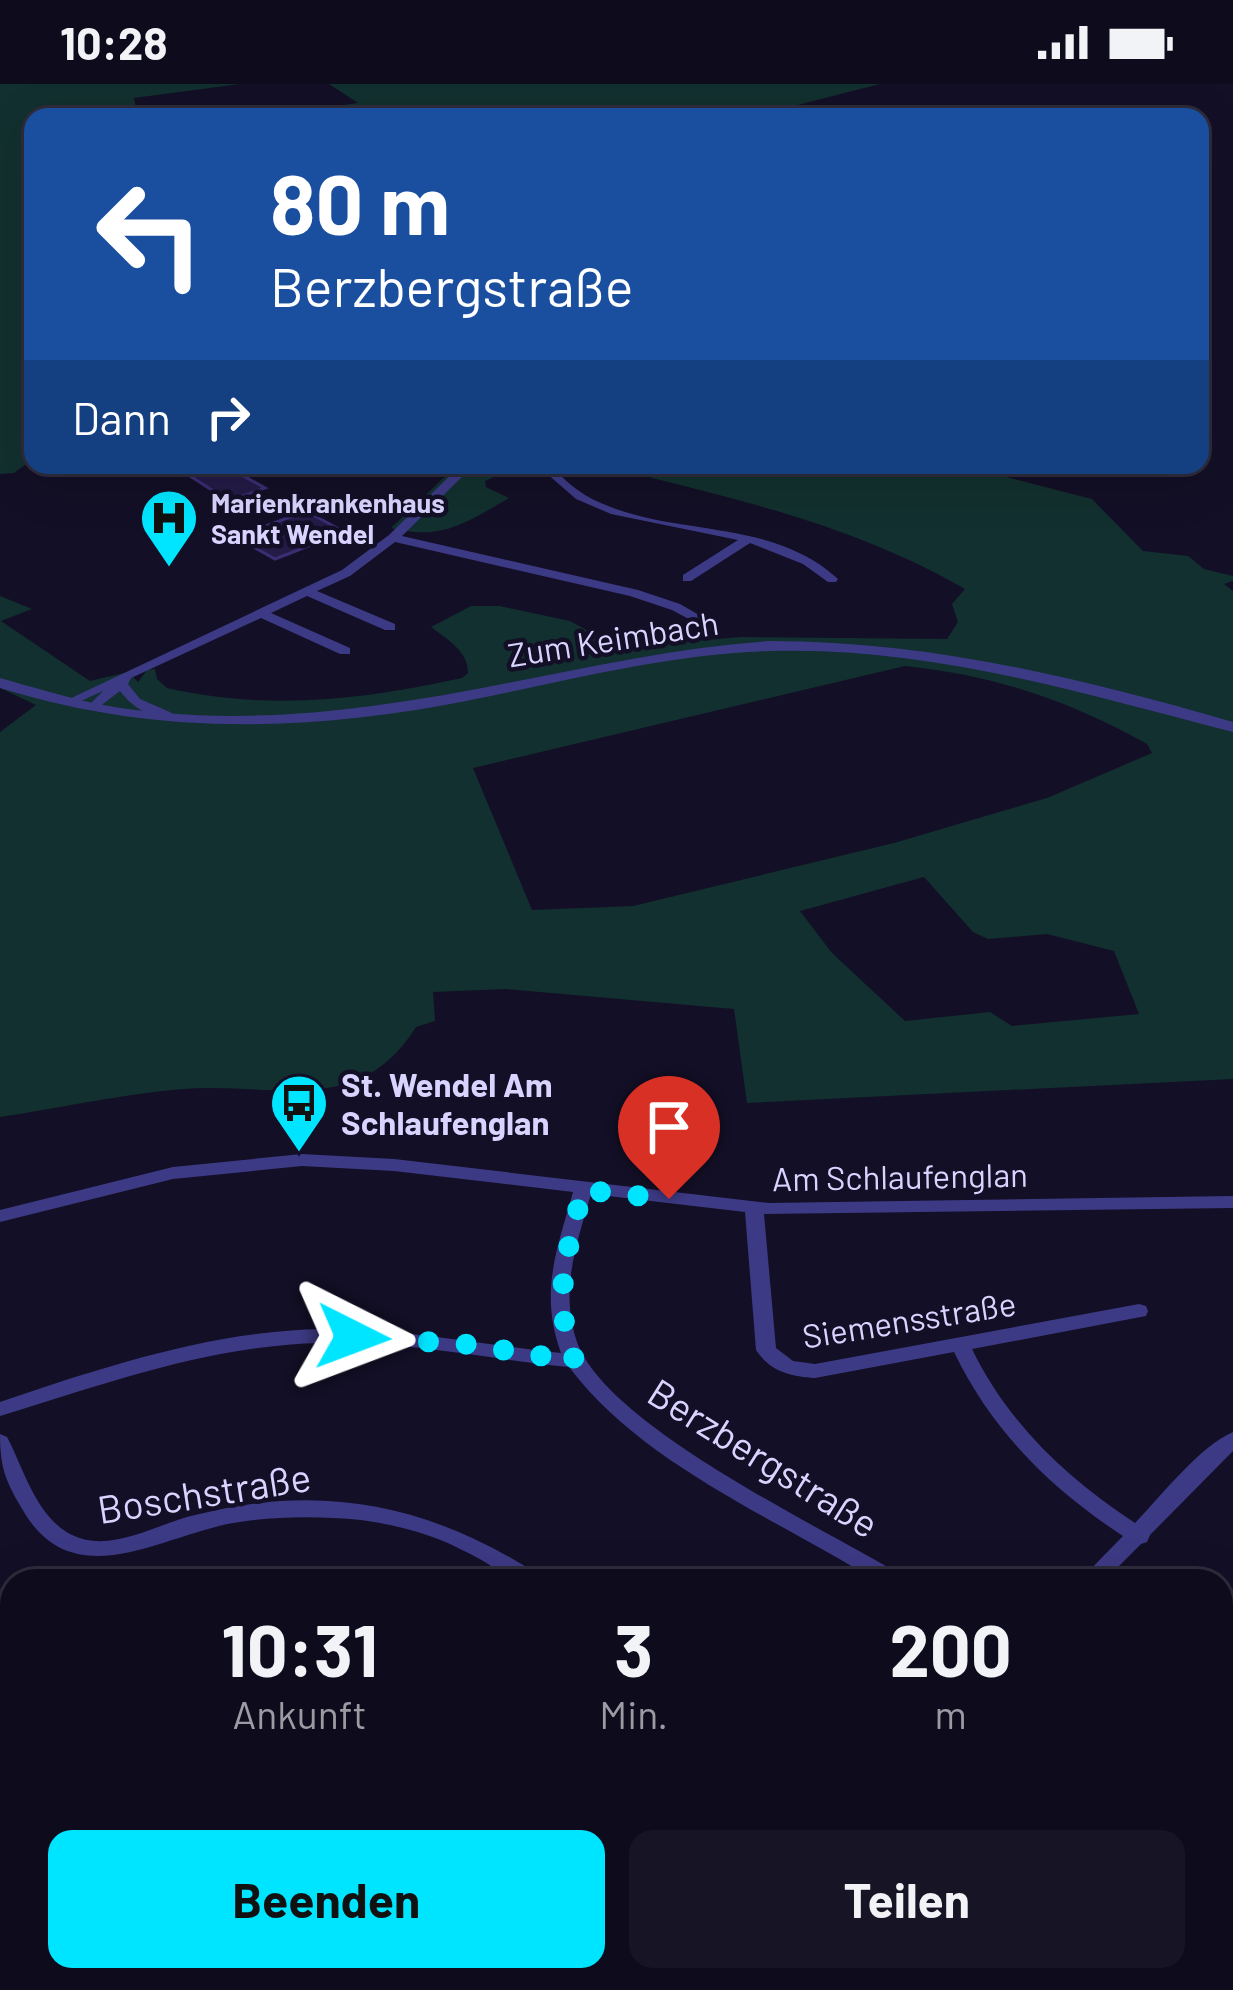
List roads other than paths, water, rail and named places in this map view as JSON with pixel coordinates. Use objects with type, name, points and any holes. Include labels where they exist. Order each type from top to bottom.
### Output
[{"type":"street","points":[[72,701],[310,593],[392,538],[459,474]]},
{"type":"street","points":[[553,474],[571,491],[608,508],[746,541],[788,555],[832,579]]},
{"type":"street","points":[[392,538],[676,607],[714,627]]},
{"type":"street","points":[[687,578],[746,541]]},
{"type":"street","points":[[310,593],[390,628]]},
{"type":"street","points":[[265,615],[345,651]]},
{"type":"street","name":"Zum Keimbach","points":[[0,683],[95,706],[238,721],[349,715],[691,651],[834,645],[976,662],[1233,727]]},
{"type":"street","points":[[95,706],[125,678]]},
{"type":"street","points":[[125,678],[135,702],[166,716]]},
{"type":"street","name":"Am Schlaufenglan","points":[[0,1216],[173,1173],[302,1160],[394,1165],[754,1208],[1233,1202]]},
{"type":"street","name":"Berzbergstraße","points":[[583,1190],[560,1276],[559,1298],[575,1361],[602,1395],[641,1429],[873,1569]]},
{"type":"street","name":"Siemensstraße","points":[[754,1208],[766,1351],[780,1365],[815,1371],[1139,1311]]},
{"type":"street","points":[[0,1409],[137,1366],[267,1340],[386,1338],[575,1361]]},
{"type":"street","points":[[960,1344],[1002,1420],[1032,1454],[1140,1536]]},
{"type":"street","points":[[1103,1569],[1140,1536],[1199,1467],[1233,1440]]},
{"type":"street","name":"Boschstraße","points":[[0,1442],[43,1525],[73,1545],[118,1546],[190,1525],[283,1509],[359,1510],[419,1521],[511,1569]]},
{"type":"place","name":"Marienkrankenhaus Sankt Wendel","points":[[169,569]]},
{"type":"place","name":"St. Wendel Am Schlaufenglan","points":[[299,1154]]}]
